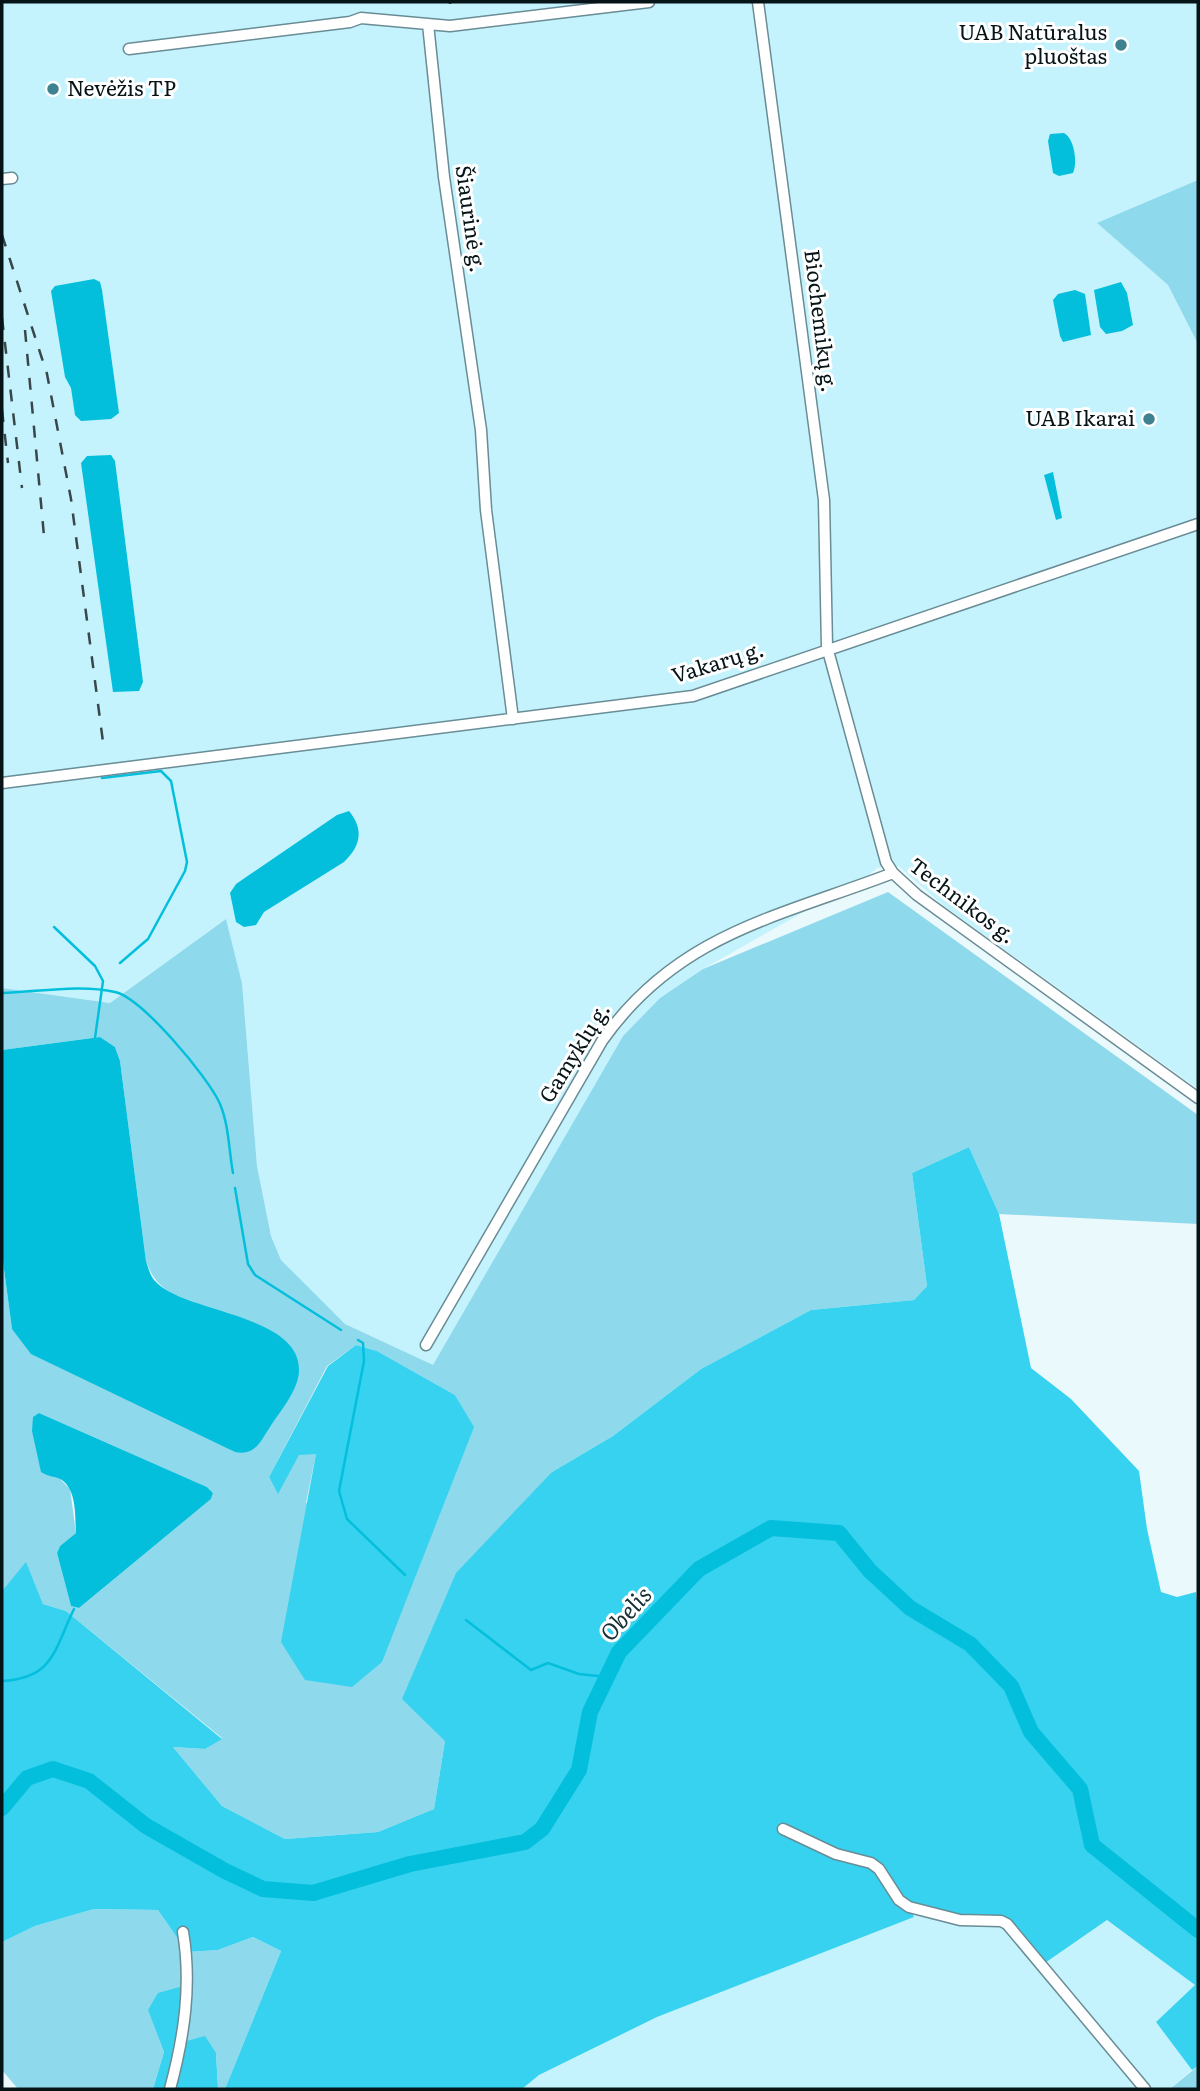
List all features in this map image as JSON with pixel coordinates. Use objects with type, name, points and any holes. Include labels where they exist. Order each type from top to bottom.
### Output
[{"type":"street","points":[[128,49],[350,22],[361,18],[450,26],[649,2]]},
{"type":"street","name":"Biochemikų g.","points":[[758,2],[824,500],[827,648]]},
{"type":"street","name":"Šiaurinė g.","points":[[428,24],[444,177],[481,430],[486,510],[513,719]]},
{"type":"street","name":"Vakarų g.","points":[[2,783],[693,696],[827,648],[1198,524]]},
{"type":"street","name":"Technikos g.","points":[[827,648],[886,862],[893,873],[917,895],[1198,1098]]},
{"type":"street","name":"Gamyklų g.","points":[[426,1345],[602,1041],[632,1001],[669,968],[716,940],[893,873]]},
{"type":"street","points":[[783,1829],[836,1854],[871,1863],[879,1869],[899,1900],[909,1907],[960,1920],[1001,1921],[1007,1924],[1145,2089]]},
{"type":"street","points":[[170,2089],[182,2043],[189,1966],[183,1932]]},
{"type":"shaded area","points":[[2,2],[1198,2],[1198,180],[1098,224],[1168,285],[1198,344],[1198,1089],[944,906],[898,866],[877,868],[703,969],[660,998],[623,1036],[433,1366],[345,1324],[289,1271],[271,1236],[257,1166],[242,983],[226,919],[110,1003],[2,988]]},
{"type":"shaded area","points":[[1064,133],[1073,145],[1075,163],[1073,173],[1059,176],[1053,173],[1048,141],[1050,134]]},
{"type":"shaded area","points":[[1198,180],[1198,344],[1168,285],[1097,223]]},
{"type":"shaded area","points":[[94,279],[100,282],[102,290],[119,413],[111,419],[81,421],[75,415],[71,388],[65,377],[51,291],[55,286]]},
{"type":"shaded area","points":[[1121,282],[1127,293],[1133,325],[1122,331],[1106,334],[1100,327],[1094,290]]},
{"type":"shaded area","points":[[1075,290],[1085,294],[1091,335],[1063,342],[1053,300],[1058,294]]},
{"type":"shaded area","points":[[111,455],[115,461],[143,682],[139,691],[113,692],[81,463],[87,456]]},
{"type":"shaded area","points":[[1053,472],[1062,518],[1056,520],[1044,475]]},
{"type":"shaded area","points":[[349,811],[357,824],[358,837],[354,850],[344,862],[264,912],[256,925],[244,927],[236,922],[230,893],[236,884],[337,815]]},
{"type":"shaded area","points":[[888,892],[1198,1115],[1198,1224],[999,1214],[969,1147],[912,1173],[927,1286],[914,1300],[811,1310],[701,1369],[613,1436],[552,1472],[445,1741],[434,1809],[378,1832],[285,1839],[222,1806],[173,1747],[205,1749],[222,1738],[66,1611],[43,1604],[26,1563],[2,1591],[2,1254],[12,1329],[235,1452],[202,1305],[161,1286],[146,1261],[120,1061],[115,1047],[100,1037],[2,1050],[2,988],[110,1003],[226,919],[242,983],[257,1166],[271,1236],[281,1260],[345,1324],[433,1365],[623,1036],[660,998],[703,969]],"holes":[[[356,1345],[377,1351],[455,1395],[473,1427],[459,1458],[306,1503],[316,1454],[299,1454],[278,1493],[269,1477],[327,1366]],[[39,1413],[207,1487],[213,1493],[211,1499],[79,1608],[71,1606],[57,1553],[60,1546],[76,1533],[70,1489],[61,1480]]]},
{"type":"shaded area","points":[[100,1037],[115,1047],[120,1061],[146,1261],[152,1277],[170,1292],[190,1301],[262,1326],[281,1337],[294,1351],[299,1370],[296,1385],[260,1443],[248,1452],[235,1452],[31,1354],[12,1329],[2,1254],[2,1050]]},
{"type":"shaded area","points":[[969,1147],[999,1214],[1031,1368],[1071,1399],[1139,1471],[1147,1529],[1161,1592],[1177,1597],[1196,1592],[1198,2066],[1192,2070],[1156,2022],[1195,1985],[1107,1920],[1042,1965],[1007,1924],[960,1920],[910,1908],[914,1917],[657,2017],[539,2075],[522,2089],[225,2089],[281,1951],[253,1937],[218,1950],[187,1952],[158,1910],[94,1909],[35,1926],[2,1942],[2,1591],[26,1562],[43,1604],[66,1611],[222,1739],[205,1749],[173,1747],[222,1806],[285,1839],[378,1832],[434,1809],[445,1741],[402,1699],[456,1573],[552,1472],[613,1436],[701,1369],[811,1310],[914,1300],[927,1286],[912,1173]]},
{"type":"shaded area","points":[[356,1345],[377,1351],[455,1395],[474,1427],[382,1662],[352,1687],[305,1680],[281,1642],[316,1454],[299,1455],[278,1494],[269,1477],[328,1366]]},
{"type":"shaded area","points":[[39,1413],[207,1487],[213,1493],[211,1499],[79,1608],[71,1606],[57,1553],[60,1546],[76,1533],[74,1505],[70,1491],[62,1480],[41,1472],[32,1431],[33,1417]]},
{"type":"shaded area","points":[[909,1907],[1001,1921],[1042,1965],[1107,1920],[1195,1985],[1156,2022],[1192,2070],[1170,2089],[522,2089],[539,2075],[657,2017],[914,1917]]},
{"type":"shaded area","points":[[94,1909],[158,1910],[187,1952],[218,1950],[253,1937],[281,1951],[225,2089],[218,2089],[216,2053],[182,2043],[148,2009],[164,2052],[153,2089],[18,2089],[2,2070],[2,1942],[35,1926]]},
{"type":"shaded area","points":[[187,1985],[183,2042],[205,2036],[216,2053],[218,2089],[153,2089],[164,2052],[148,2010],[158,1993]]},
{"type":"shaded area","points":[[1198,2066],[1198,2089],[1170,2089]]},
{"type":"waterway","points":[[102,778],[161,771],[171,781],[187,862],[185,871],[148,939],[120,963]]},
{"type":"waterway","points":[[54,927],[95,966],[103,981],[95,1038]]},
{"type":"waterway","points":[[2,993],[73,989],[102,990],[127,997],[157,1023],[203,1076],[213,1092],[225,1121],[233,1173]]},
{"type":"waterway","points":[[235,1188],[248,1264],[255,1275],[341,1330]]},
{"type":"waterway","points":[[358,1340],[363,1343],[364,1361],[339,1491],[347,1519],[405,1575]]},
{"type":"waterway","name":"Obelis","points":[[2,1808],[27,1778],[53,1769],[89,1781],[146,1826],[225,1871],[263,1889],[313,1893],[410,1864],[525,1842],[542,1829],[579,1770],[590,1712],[619,1652],[699,1569],[771,1528],[839,1533],[870,1571],[910,1608],[970,1644],[1011,1686],[1031,1732],[1080,1789],[1092,1845],[1198,1930]]},
{"type":"waterway","points":[[2,1681],[19,1679],[42,1668],[56,1649],[74,1609]]},
{"type":"waterway","points":[[466,1620],[531,1670],[548,1663],[579,1674],[607,1677]]},
{"type":"railway","points":[[2,235],[47,374],[71,499],[103,742]]},
{"type":"railway","points":[[2,318],[22,488]]},
{"type":"railway","points":[[25,330],[44,536]]},
{"type":"railway","points":[[2,410],[8,463]]},
{"type":"place","name":"UAB Natūralus pluoštas","points":[[1121,45]]},
{"type":"place","name":"Nevėžis TP","points":[[53,89]]},
{"type":"place","name":"UAB Ikarai","points":[[1149,419]]}]
